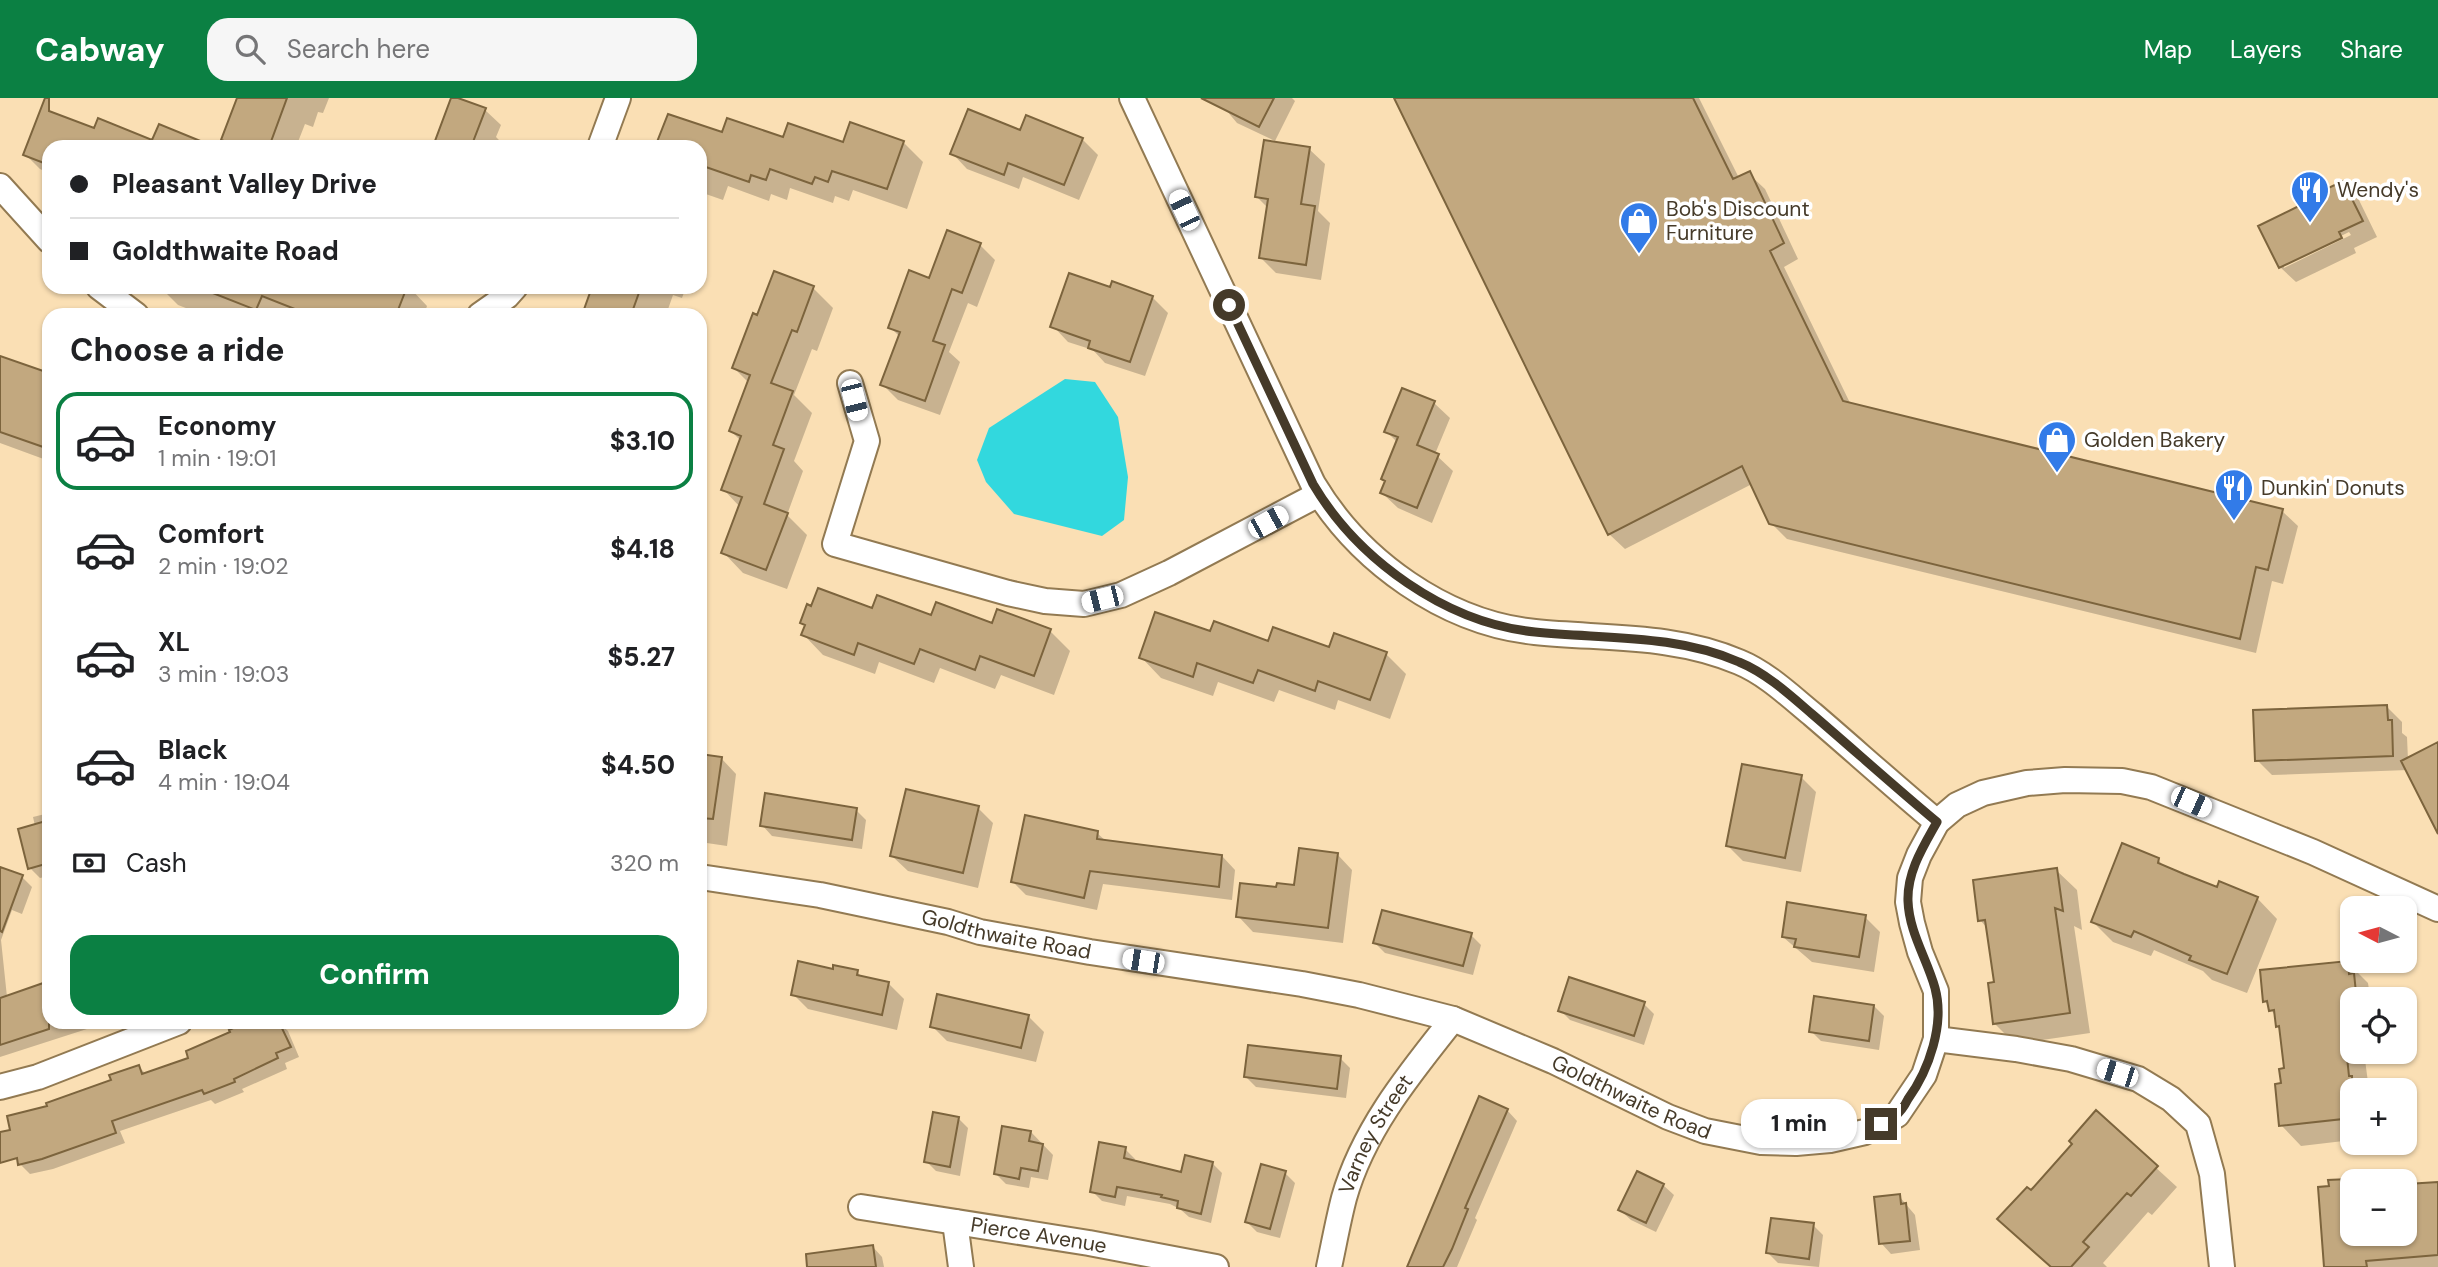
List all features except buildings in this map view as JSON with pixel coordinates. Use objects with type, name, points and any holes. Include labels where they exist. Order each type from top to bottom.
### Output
[{"type":"street","points":[[603,140],[618,98]]},
{"type":"street","points":[[1132,98],[1319,494],[1352,536],[1420,593],[1480,622],[1536,632],[1679,644],[1710,650],[1743,663],[1801,704],[1937,822]]},
{"type":"street","points":[[0,186],[42,232]]},
{"type":"street","points":[[108,294],[127,308]]},
{"type":"street","points":[[490,308],[509,294]]},
{"type":"street","points":[[850,383],[867,441],[835,544],[1008,593],[1045,601],[1084,604],[1121,595],[1169,573],[1319,494]]},
{"type":"street","name":"Goldthwaite Road","points":[[707,878],[820,895],[948,922],[980,932],[1090,952],[1359,995],[1453,1020],[1553,1061],[1668,1117],[1704,1131],[1761,1142],[1830,1140],[1865,1132],[1897,1115],[1924,1075],[1936,1039],[1936,991],[1920,952],[1908,902],[1910,878],[1937,822],[1957,805],[1983,793],[2027,783],[2065,779],[2122,781],[2151,787],[2313,852],[2438,909]]},
{"type":"street","name":"Varney Street","points":[[1329,1267],[1345,1197],[1360,1156],[1412,1068],[1453,1020]]},
{"type":"street","points":[[0,1087],[38,1077],[127,1031]]},
{"type":"street","points":[[1936,1039],[2061,1056],[2138,1079],[2171,1098],[2198,1124],[2212,1174],[2222,1267]]},
{"type":"street","name":"Pierce Avenue","points":[[861,1207],[1216,1267]]},
{"type":"street","points":[[955,1222],[961,1267]]},
{"type":"water","points":[[1065,379],[1095,382],[1118,417],[1128,477],[1124,520],[1102,536],[1014,514],[986,482],[977,460],[989,428]]},
{"type":"place","name":"Wendy's","points":[[2310,224]]},
{"type":"place","name":"Bob's Discount Furniture","points":[[1639,255]]},
{"type":"place","name":"Golden Bakery","points":[[2057,474]]},
{"type":"place","name":"Dunkin' Donuts","points":[[2234,522]]},
{"type":"route","points":[[1229,305],[1313,484],[1329,509],[1352,536],[1420,593],[1480,622],[1536,632],[1679,644],[1710,650],[1743,663],[1801,704],[1937,822],[1910,878],[1908,902],[1920,952],[1936,991],[1936,1039],[1924,1075],[1912,1094],[1897,1115],[1881,1124]]}]
